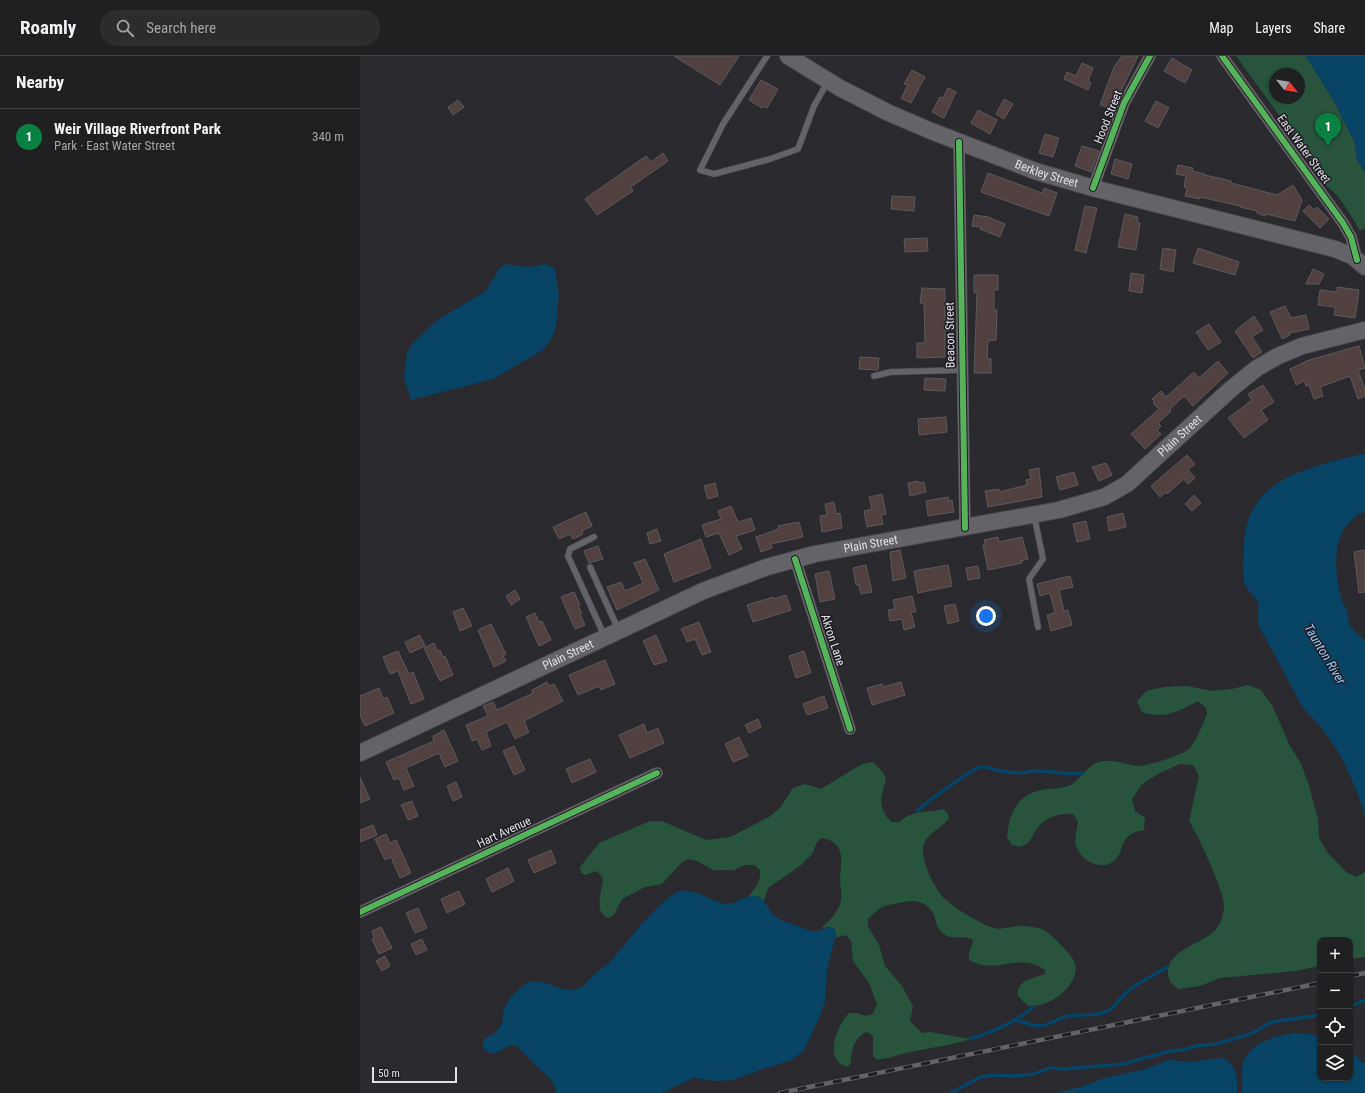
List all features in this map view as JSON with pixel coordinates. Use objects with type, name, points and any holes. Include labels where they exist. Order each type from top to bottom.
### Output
[{"type":"main road","name":"Berkley Street","points":[[788,56],[828,81],[879,108],[959,142],[1035,171],[1092,188],[1327,247],[1347,254],[1361,263]]},
{"type":"main road","name":"Plain Street","points":[[360,753],[703,591],[767,567],[815,554],[965,528],[1081,505],[1116,491],[1151,464],[1231,389],[1258,368],[1278,356],[1302,346],[1365,330]]},
{"type":"street","name":"Hood Street","points":[[1092,188],[1124,103],[1150,56]]},
{"type":"street","name":"East Water Street","points":[[1222,56],[1343,223],[1351,237],[1361,263]]},
{"type":"street","name":"Beacon Street","points":[[959,142],[965,528]]},
{"type":"street","name":"Akron Lane","points":[[795,559],[850,728]]},
{"type":"street","name":"Hart Avenue","points":[[360,912],[657,773]]},
{"type":"lane","points":[[767,56],[723,124],[700,170],[714,174],[770,159],[798,149],[814,106],[828,81]]},
{"type":"lane","points":[[874,376],[891,372],[962,370]]},
{"type":"lane","points":[[1034,515],[1043,559],[1029,579],[1038,627]]},
{"type":"lane","points":[[594,537],[570,549],[568,556],[612,634]]},
{"type":"lane","points":[[590,567],[612,634]]},
{"type":"green space","points":[[1236,56],[1306,56],[1335,103],[1355,143],[1357,160],[1365,172],[1365,228],[1360,231],[1340,199],[1324,183],[1319,170],[1271,104],[1305,104],[1305,68],[1269,68],[1269,101]]},
{"type":"green space","points":[[1248,685],[1261,690],[1272,705],[1290,746],[1300,762],[1308,782],[1318,819],[1319,838],[1327,852],[1346,872],[1356,877],[1365,872],[1365,957],[1353,959],[1353,937],[1317,937],[1317,967],[1296,971],[1220,978],[1200,986],[1179,989],[1169,980],[1169,964],[1180,952],[1213,933],[1219,925],[1224,909],[1221,891],[1216,878],[1205,851],[1189,821],[1199,776],[1193,765],[1180,764],[1160,773],[1142,784],[1132,799],[1135,811],[1145,818],[1144,830],[1129,835],[1116,859],[1106,865],[1090,862],[1078,851],[1075,840],[1078,822],[1073,814],[1063,814],[1050,818],[1038,827],[1028,843],[1021,846],[1012,845],[1007,837],[1008,829],[1012,813],[1020,801],[1026,796],[1041,790],[1068,786],[1076,781],[1094,764],[1109,761],[1143,766],[1172,757],[1189,749],[1202,726],[1207,713],[1206,708],[1198,701],[1178,711],[1165,715],[1142,712],[1137,701],[1146,691],[1164,687],[1187,686],[1212,691],[1232,689]]},
{"type":"green space","points":[[872,762],[883,772],[886,779],[881,802],[887,817],[891,822],[899,822],[915,813],[943,809],[948,814],[949,818],[946,822],[928,837],[924,844],[923,850],[928,873],[936,888],[945,899],[968,915],[997,929],[1023,926],[1044,930],[1064,948],[1074,960],[1075,972],[1073,980],[1068,988],[1061,994],[1044,1004],[1035,1006],[1027,1005],[1018,996],[1020,986],[1031,978],[1045,974],[1045,970],[1035,965],[1026,963],[989,966],[969,960],[973,940],[969,938],[950,937],[944,934],[937,925],[931,910],[923,903],[909,901],[882,907],[868,919],[868,926],[879,945],[885,966],[902,986],[913,1006],[910,1021],[922,1033],[930,1032],[970,1039],[887,1058],[876,1059],[873,1056],[873,1036],[867,1032],[859,1037],[854,1044],[851,1063],[847,1067],[840,1063],[836,1058],[834,1050],[834,1042],[840,1026],[849,1013],[857,1013],[865,1016],[873,1014],[877,1004],[869,983],[853,961],[851,941],[846,935],[835,938],[836,933],[830,927],[822,928],[835,914],[841,901],[841,853],[835,844],[829,840],[821,838],[817,842],[812,854],[801,865],[768,888],[764,901],[757,896],[749,896],[757,885],[760,877],[760,870],[754,865],[745,865],[734,870],[713,870],[697,861],[689,859],[682,862],[662,884],[645,887],[622,899],[614,915],[608,918],[603,915],[600,906],[600,895],[603,879],[600,874],[595,871],[586,875],[581,873],[580,867],[599,843],[650,821],[662,821],[706,840],[730,837],[769,817],[780,808],[793,788],[805,784],[821,789],[862,764]]},
{"type":"water","points":[[1306,56],[1365,56],[1365,172],[1357,160],[1355,143],[1335,103]]},
{"type":"water","points":[[506,264],[528,267],[546,264],[555,269],[559,293],[556,327],[552,338],[543,350],[493,379],[411,400],[404,378],[407,353],[412,344],[436,321],[486,291],[499,269]]},
{"type":"water","name":"Taunton River","points":[[1365,453],[1365,511],[1354,518],[1346,526],[1340,537],[1336,560],[1338,585],[1341,599],[1347,611],[1350,626],[1365,641],[1365,816],[1356,789],[1341,756],[1321,727],[1303,708],[1260,628],[1258,620],[1258,604],[1255,597],[1244,583],[1243,568],[1247,524],[1255,505],[1268,491],[1284,480],[1303,471]]},
{"type":"water","points":[[683,890],[701,894],[724,904],[733,903],[749,896],[757,896],[764,901],[773,915],[781,920],[814,932],[830,927],[834,928],[836,933],[827,970],[825,1001],[820,1016],[804,1050],[792,1060],[733,1080],[717,1081],[693,1078],[662,1093],[557,1093],[551,1079],[517,1046],[509,1046],[494,1054],[486,1051],[483,1047],[484,1040],[494,1033],[501,1025],[505,1006],[522,986],[532,981],[539,981],[569,990],[583,986],[612,960],[656,909],[674,894]]},
{"type":"water","points":[[1295,1033],[1317,1036],[1317,1081],[1353,1081],[1353,1054],[1365,1064],[1365,1093],[1242,1093],[1242,1071],[1246,1056],[1257,1045],[1280,1036]]},
{"type":"water","points":[[1222,1058],[1231,1064],[1236,1072],[1237,1093],[1057,1093],[1084,1086],[1104,1078],[1142,1070],[1169,1060],[1190,1062]]},
{"type":"building","points":[[674,56],[739,56],[720,85]]},
{"type":"building","points":[[1122,56],[1138,56],[1121,91],[1119,91],[1113,109],[1100,105],[1114,67]]},
{"type":"building","points":[[1172,58],[1192,70],[1185,83],[1164,71]]},
{"type":"building","points":[[1082,63],[1093,68],[1088,81],[1091,82],[1088,90],[1064,79],[1067,72],[1076,76]]},
{"type":"building","points":[[912,70],[925,77],[911,103],[901,98],[908,85],[904,84]]},
{"type":"building","points":[[761,80],[778,89],[767,108],[763,106],[762,108],[749,100]]},
{"type":"building","points":[[948,88],[956,92],[944,118],[932,112],[940,97],[943,98]]},
{"type":"building","points":[[1004,99],[1013,104],[1004,119],[996,114]]},
{"type":"building","points":[[458,100],[464,107],[453,115],[448,107]]},
{"type":"building","points":[[1156,101],[1169,108],[1158,128],[1145,121]]},
{"type":"building","points":[[978,110],[997,120],[990,134],[971,123]]},
{"type":"building","points":[[1045,134],[1059,138],[1053,157],[1039,153]]},
{"type":"building","points":[[1082,146],[1099,151],[1091,172],[1075,166]]},
{"type":"building","points":[[663,153],[668,161],[631,187],[633,191],[597,215],[585,199],[646,156],[651,162]]},
{"type":"building","points":[[1115,159],[1132,164],[1128,179],[1111,174]]},
{"type":"building","points":[[1178,165],[1193,168],[1192,171],[1231,181],[1231,183],[1277,195],[1293,185],[1302,200],[1295,221],[1266,214],[1265,216],[1257,213],[1257,211],[1240,206],[1200,197],[1200,199],[1185,196],[1187,188],[1184,187],[1186,176],[1176,174]]},
{"type":"building","points":[[988,173],[1042,193],[1044,188],[1057,193],[1049,216],[981,192]]},
{"type":"building","points":[[892,196],[915,197],[914,211],[891,209]]},
{"type":"building","points":[[1309,205],[1314,210],[1317,207],[1329,219],[1320,228],[1303,211]]},
{"type":"building","points":[[1085,206],[1097,208],[1086,253],[1075,250]]},
{"type":"building","points":[[1125,214],[1138,217],[1137,222],[1140,223],[1136,250],[1118,247]]},
{"type":"building","points":[[974,215],[988,217],[1005,224],[1000,237],[980,229],[981,227],[972,226]]},
{"type":"building","points":[[927,238],[928,251],[905,252],[904,239]]},
{"type":"building","points":[[1163,248],[1176,250],[1173,272],[1160,269]]},
{"type":"building","points":[[1198,248],[1239,262],[1235,275],[1193,263]]},
{"type":"building","points":[[1313,269],[1324,274],[1319,284],[1306,284]]},
{"type":"building","points":[[1131,273],[1144,275],[1142,293],[1129,291]]},
{"type":"building","points":[[974,275],[998,275],[998,290],[994,290],[994,310],[997,310],[996,340],[988,341],[987,358],[991,359],[991,373],[974,373],[977,293],[974,293]]},
{"type":"building","points":[[1337,287],[1359,290],[1355,318],[1334,315],[1335,307],[1318,305],[1320,290],[1337,292]]},
{"type":"building","points":[[922,288],[945,289],[945,357],[917,358],[917,343],[925,343],[924,303],[920,303]]},
{"type":"building","points":[[1285,306],[1291,318],[1306,315],[1309,329],[1289,333],[1290,335],[1282,339],[1270,312]]},
{"type":"building","points":[[1254,316],[1263,330],[1252,337],[1262,352],[1253,358],[1235,331]]},
{"type":"building","points":[[1209,324],[1221,342],[1208,350],[1196,332]]},
{"type":"building","points":[[1359,346],[1365,368],[1358,370],[1365,389],[1365,396],[1358,399],[1350,376],[1320,387],[1323,396],[1314,399],[1309,385],[1306,386],[1304,381],[1296,385],[1290,369],[1309,360]]},
{"type":"building","points":[[860,357],[879,358],[878,370],[859,369]]},
{"type":"building","points":[[1218,361],[1228,373],[1193,406],[1184,396],[1158,423],[1161,426],[1157,430],[1161,434],[1145,449],[1131,434],[1159,409],[1153,403],[1155,402],[1152,399],[1161,391],[1166,397],[1194,372],[1199,378]]},
{"type":"building","points":[[925,378],[946,379],[945,391],[924,390]]},
{"type":"building","points":[[1263,385],[1274,402],[1261,410],[1268,420],[1244,438],[1228,418],[1252,400],[1248,394]]},
{"type":"building","points":[[946,417],[947,432],[919,435],[918,419]]},
{"type":"building","points":[[1187,455],[1195,464],[1188,470],[1195,478],[1188,484],[1184,479],[1167,494],[1166,492],[1160,497],[1151,486]]},
{"type":"building","points":[[1106,463],[1112,475],[1099,481],[1092,467]]},
{"type":"building","points":[[1039,468],[1042,497],[988,507],[985,491],[999,489],[999,492],[1027,485],[1026,480],[1031,479],[1029,470]]},
{"type":"building","points":[[1074,472],[1078,485],[1060,490],[1056,477]]},
{"type":"building","points":[[918,481],[919,483],[924,482],[926,492],[910,496],[908,483]]},
{"type":"building","points":[[715,483],[718,496],[708,499],[704,486]]},
{"type":"building","points":[[882,494],[886,514],[881,515],[883,524],[867,527],[864,511],[872,509],[869,497]]},
{"type":"building","points":[[1194,495],[1201,503],[1192,511],[1185,504]]},
{"type":"building","points":[[948,497],[949,501],[952,500],[954,512],[928,516],[926,501]]},
{"type":"building","points":[[834,502],[836,514],[840,513],[842,528],[822,532],[820,516],[827,515],[825,504]]},
{"type":"building","points":[[731,506],[738,522],[751,518],[755,530],[736,536],[742,549],[729,555],[719,533],[706,537],[702,525],[721,519],[718,511]]},
{"type":"building","points":[[586,512],[592,526],[582,531],[583,534],[573,539],[570,534],[559,539],[553,527]]},
{"type":"building","points":[[1123,513],[1126,527],[1109,531],[1107,517]]},
{"type":"building","points":[[1086,521],[1090,539],[1077,542],[1073,524]]},
{"type":"building","points":[[799,522],[803,537],[771,544],[772,548],[761,552],[756,537],[779,529],[778,526]]},
{"type":"building","points":[[657,529],[661,541],[650,544],[647,533]]},
{"type":"building","points":[[998,537],[999,542],[1022,537],[1028,559],[1021,561],[1022,563],[988,570],[983,545],[985,544],[984,540]]},
{"type":"building","points":[[701,539],[711,568],[674,582],[664,554]]},
{"type":"building","points":[[598,546],[603,559],[589,563],[584,551]]},
{"type":"building","points":[[900,550],[906,578],[893,581],[890,552]]},
{"type":"building","points":[[1365,550],[1365,592],[1359,593],[1354,552]]},
{"type":"building","points":[[645,559],[659,590],[617,610],[607,587],[621,582],[625,591],[643,583],[634,563]]},
{"type":"building","points":[[866,565],[872,592],[861,594],[859,585],[856,585],[853,568]]},
{"type":"building","points":[[948,565],[952,586],[918,593],[914,571]]},
{"type":"building","points":[[978,566],[980,578],[968,580],[966,568]]},
{"type":"building","points":[[829,571],[835,599],[820,602],[815,574]]},
{"type":"building","points":[[1070,576],[1073,587],[1059,590],[1064,611],[1068,610],[1072,625],[1051,631],[1047,615],[1055,613],[1050,593],[1040,596],[1037,584]]},
{"type":"building","points":[[515,590],[520,599],[511,605],[506,596]]},
{"type":"building","points":[[574,592],[580,605],[578,606],[582,613],[580,614],[585,625],[575,629],[561,597]]},
{"type":"building","points":[[786,595],[791,610],[753,622],[747,605],[773,597],[774,599]]},
{"type":"building","points":[[912,596],[916,612],[911,612],[915,627],[904,630],[902,619],[890,621],[888,610],[895,609],[893,600]]},
{"type":"building","points":[[955,604],[959,621],[948,624],[944,606]]},
{"type":"building","points":[[463,608],[472,626],[460,631],[453,612]]},
{"type":"building","points":[[535,613],[539,622],[542,621],[551,640],[539,646],[526,617]]},
{"type":"building","points":[[699,622],[711,652],[702,655],[695,639],[687,642],[681,629]]},
{"type":"building","points":[[491,624],[506,654],[503,656],[506,661],[494,667],[478,630]]},
{"type":"building","points":[[420,635],[425,646],[410,653],[405,642]]},
{"type":"building","points":[[656,635],[667,661],[654,665],[643,641]]},
{"type":"building","points":[[434,643],[437,651],[440,650],[443,657],[445,656],[453,675],[440,681],[424,648]]},
{"type":"building","points":[[398,651],[409,674],[413,672],[424,699],[411,704],[398,671],[390,674],[383,657]]},
{"type":"building","points":[[804,651],[811,673],[796,678],[789,656]]},
{"type":"building","points":[[605,660],[615,684],[601,690],[599,686],[578,695],[569,675]]},
{"type":"building","points":[[547,682],[549,686],[554,684],[563,701],[524,721],[529,732],[515,739],[507,722],[486,732],[491,746],[482,750],[477,739],[472,741],[466,725],[488,716],[483,706],[493,702],[497,710],[533,693],[532,690]]},
{"type":"building","points":[[901,682],[905,695],[872,705],[867,688],[882,684],[883,687]]},
{"type":"building","points":[[379,688],[383,699],[387,697],[394,713],[365,726],[360,715],[360,696]]},
{"type":"building","points":[[824,696],[828,708],[807,715],[803,704]]},
{"type":"building","points":[[758,719],[761,727],[749,733],[745,725]]},
{"type":"building","points":[[644,724],[647,733],[658,728],[664,743],[630,758],[619,735]]},
{"type":"building","points":[[444,730],[458,761],[445,767],[439,753],[406,768],[414,786],[404,790],[399,778],[394,780],[386,762],[434,741],[433,736]]},
{"type":"building","points":[[739,737],[748,756],[733,762],[725,744]]},
{"type":"building","points":[[514,746],[525,770],[514,775],[503,751]]},
{"type":"building","points":[[590,759],[596,772],[572,783],[566,769]]},
{"type":"building","points":[[360,777],[370,799],[360,803]]},
{"type":"building","points":[[456,782],[462,797],[453,801],[447,786]]},
{"type":"building","points":[[412,801],[418,816],[408,820],[401,805]]},
{"type":"building","points":[[373,825],[377,835],[360,842],[360,830]]},
{"type":"building","points":[[386,834],[390,843],[396,840],[411,873],[400,878],[391,857],[385,860],[375,839]]},
{"type":"building","points":[[551,850],[556,863],[534,873],[528,860]]},
{"type":"building","points":[[508,868],[514,881],[492,892],[486,879]]},
{"type":"building","points":[[459,891],[465,904],[447,913],[441,899]]},
{"type":"building","points":[[418,908],[427,928],[415,933],[406,913]]},
{"type":"building","points":[[381,927],[392,948],[379,954],[372,939],[374,937],[372,931]]},
{"type":"building","points":[[422,939],[427,950],[416,955],[411,944]]},
{"type":"building","points":[[385,956],[390,966],[382,971],[376,961]]},
{"type":"waterway","points":[[917,811],[959,779],[981,767],[1015,773],[1036,771],[1071,774],[1083,773]]},
{"type":"waterway","points":[[1016,1020],[1032,1025],[1043,1026],[1067,1016],[1099,1014],[1110,1010],[1136,985],[1167,967]]},
{"type":"waterway","points":[[1353,1006],[1365,1000]]},
{"type":"waterway","points":[[970,1039],[1019,1018],[1033,1007]]},
{"type":"waterway","points":[[950,1093],[981,1077],[991,1075],[1016,1076],[1034,1074],[1049,1068],[1064,1069],[1123,1064],[1170,1051],[1216,1044],[1253,1033],[1271,1022],[1317,1015]]},
{"type":"railway","points":[[1353,975],[1365,973]]},
{"type":"railway","points":[[780,1093],[1317,984]]},
{"type":"cycle path","points":[[1093,188],[1124,103],[1150,56]]},
{"type":"cycle path","points":[[1222,56],[1343,223],[1351,237],[1357,260]]},
{"type":"cycle path","points":[[959,142],[965,528]]},
{"type":"cycle path","points":[[795,559],[850,729]]},
{"type":"cycle path","points":[[360,912],[657,773]]},
{"type":"place","name":"Weir Village Riverfront Park","points":[[1328,146]]}]
